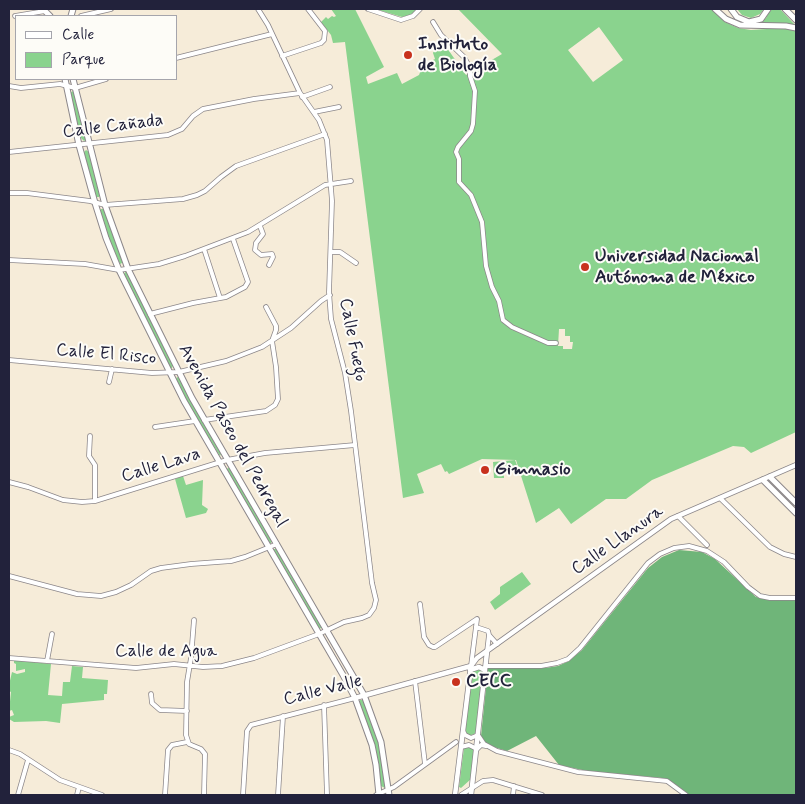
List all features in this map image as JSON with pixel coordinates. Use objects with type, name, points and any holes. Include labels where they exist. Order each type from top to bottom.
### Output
[{"type":"main road","points":[[715,9],[726,18],[740,25],[796,28]]},
{"type":"main road","points":[[731,9],[739,19],[751,22],[761,18],[768,9]]},
{"type":"main road","points":[[784,9],[796,20]]},
{"type":"main road","name":"Avenida Paseo del Pedregal","points":[[65,80],[79,145],[95,203],[119,270],[195,421],[355,698],[372,745],[376,765],[378,795]]},
{"type":"main road","name":"Avenida Paseo del Pedregal","points":[[73,80],[105,205],[128,269],[204,420],[364,695],[381,742],[388,793]]},
{"type":"main road","points":[[770,477],[796,503]]},
{"type":"main road","points":[[763,480],[796,513]]},
{"type":"main road","points":[[775,491],[780,486]]},
{"type":"main road","points":[[343,675],[351,671]]},
{"type":"street","points":[[85,15],[111,9]]},
{"type":"street","name":"Calle Fuego","points":[[258,9],[301,95],[319,120],[325,134],[332,183],[331,319],[345,373],[375,603],[373,610],[365,617],[340,623],[327,630]]},
{"type":"street","points":[[282,56],[324,40],[325,31],[308,9]]},
{"type":"street","points":[[368,9],[401,20],[413,16],[420,9]]},
{"type":"street","points":[[20,15],[44,10]]},
{"type":"street","points":[[433,22],[443,38],[469,64],[470,76],[475,91],[473,124],[471,131],[456,152],[459,159],[458,182],[471,195],[482,222],[486,266],[492,288],[499,301],[503,320],[512,327],[548,343],[556,343]]},
{"type":"street","points":[[178,58],[272,34]]},
{"type":"street","points":[[9,86],[21,88],[60,84],[75,88],[103,80]]},
{"type":"street","name":"Calle Cañada","points":[[9,152],[168,135],[182,129],[193,116],[203,109],[254,99],[301,95],[330,87]]},
{"type":"street","points":[[314,112],[339,108]]},
{"type":"street","points":[[9,193],[74,199],[105,205],[183,199],[196,195],[236,166],[325,134]]},
{"type":"street","points":[[9,260],[85,264],[119,270],[159,264],[233,239],[260,226],[314,191],[332,183],[351,181]]},
{"type":"street","points":[[260,226],[263,234],[256,243],[254,250],[261,254],[272,254],[273,257],[269,265]]},
{"type":"street","points":[[150,314],[231,295],[248,285],[233,239]]},
{"type":"street","points":[[204,249],[220,298]]},
{"type":"street","points":[[332,252],[340,252],[356,263]]},
{"type":"street","name":"Calle El Risco","points":[[9,360],[170,374],[247,354],[272,341],[295,325],[330,295]]},
{"type":"street","points":[[204,420],[266,411],[276,405],[278,399],[276,367],[272,341],[276,326],[266,307]]},
{"type":"street","points":[[109,382],[112,369]]},
{"type":"street","points":[[155,427],[195,421]]},
{"type":"street","points":[[90,436],[89,456],[95,465],[95,500]]},
{"type":"street","name":"Calle Lava","points":[[9,482],[68,502],[95,500],[228,460],[265,453],[355,445]]},
{"type":"street","name":"Calle Llanura","points":[[471,668],[477,658],[668,521],[796,465]]},
{"type":"street","points":[[720,498],[770,547],[784,554],[796,557]]},
{"type":"street","points":[[678,516],[707,545]]},
{"type":"street","points":[[9,576],[77,594],[101,596],[131,585],[151,571],[161,568],[231,561],[276,544]]},
{"type":"street","points":[[471,668],[545,665],[557,663],[568,658],[580,648],[648,563],[660,554],[674,548],[693,547],[707,551],[724,562],[748,587],[760,596],[796,598]]},
{"type":"street","points":[[420,604],[424,637],[429,645],[433,647],[477,620],[455,795]]},
{"type":"street","points":[[194,620],[187,682],[187,742],[190,746],[200,748],[205,754],[204,795]]},
{"type":"street","points":[[476,627],[488,633],[497,644]]},
{"type":"street","name":"Calle de Agua","points":[[9,658],[136,668],[174,664],[213,667],[231,665],[327,630]]},
{"type":"street","points":[[472,795],[488,633]]},
{"type":"street","points":[[47,661],[52,634]]},
{"type":"street","name":"Calle Valle","points":[[243,795],[248,728],[252,724],[471,668]]},
{"type":"street","points":[[415,681],[425,764]]},
{"type":"street","points":[[151,694],[152,703],[160,710],[187,711]]},
{"type":"street","points":[[324,705],[327,795]]},
{"type":"street","points":[[278,795],[283,716]]},
{"type":"street","points":[[463,732],[471,738],[478,735]]},
{"type":"street","points":[[478,735],[486,746],[497,751],[578,772],[666,781],[686,795]]},
{"type":"street","points":[[164,795],[168,750],[172,746],[187,742]]},
{"type":"street","points":[[378,795],[388,793],[456,742]]},
{"type":"street","points":[[461,747],[469,745],[476,749]]},
{"type":"street","points":[[476,749],[486,746]]},
{"type":"street","points":[[9,750],[60,780],[102,795]]},
{"type":"street","points":[[18,795],[28,760]]},
{"type":"street","points":[[473,781],[497,781],[542,795]]},
{"type":"street","points":[[461,795],[483,782]]},
{"type":"street","points":[[513,795],[514,786]]},
{"type":"street","points":[[77,795],[79,787]]},
{"type":"green space","name":"Universidad Nacional Autónoma de México","points":[[331,9],[355,9],[384,67],[366,77],[368,84],[397,73],[402,84],[419,75],[421,70],[419,67],[435,59],[433,53],[437,44],[442,41],[466,75],[502,54],[458,9],[711,9],[725,22],[738,28],[751,30],[782,28],[796,31],[796,432],[751,453],[744,447],[733,446],[652,480],[626,499],[606,499],[571,524],[559,508],[536,523],[516,460],[482,459],[449,474],[447,471],[445,472],[441,464],[417,474],[424,493],[403,498],[345,42],[333,43],[331,35],[321,22],[326,17],[328,19],[336,16]],"holes":[[[599,27],[623,60],[593,82],[568,50]],[[559,329],[565,329],[565,336],[570,336],[570,342],[573,342],[572,349],[563,349],[563,346],[558,346]]]},
{"type":"green space","points":[[375,9],[418,9],[410,15],[402,17]]},
{"type":"green space","points":[[737,9],[764,9],[760,14],[751,18],[742,15]]},
{"type":"green space","points":[[770,9],[780,9],[796,26],[756,24],[766,18]]},
{"type":"green space","points":[[73,91],[75,92],[86,140],[84,141],[80,137],[70,95]]},
{"type":"green space","points":[[86,150],[89,152],[100,194],[99,197],[96,197],[84,152]]},
{"type":"green space","points":[[101,209],[104,209],[122,260],[120,264],[100,213]]},
{"type":"green space","points":[[126,271],[173,365],[172,368],[170,368],[124,274]]},
{"type":"green space","points":[[177,377],[221,454],[220,456],[186,401],[176,379]]},
{"type":"green space","points":[[515,460],[518,468],[504,470],[504,478],[494,478],[493,462]]},
{"type":"green space","points":[[230,467],[272,541],[271,543],[268,543],[225,470]]},
{"type":"green space","points":[[183,476],[186,485],[203,480],[202,505],[208,509],[206,513],[186,518],[175,479]]},
{"type":"green space","points":[[274,549],[277,549],[321,628],[319,629]]},
{"type":"green space","points":[[679,550],[702,552],[715,559],[756,597],[770,600],[796,600],[796,795],[689,795],[662,778],[587,771],[559,765],[536,736],[507,751],[487,745],[481,736],[488,668],[545,668],[558,666],[569,661],[582,650],[648,568],[662,557]]},
{"type":"green space","points":[[522,572],[531,584],[495,610],[490,602],[500,594],[500,587]]},
{"type":"green space","points":[[14,660],[51,664],[48,695],[62,696],[63,682],[70,682],[72,666],[83,667],[82,678],[108,680],[107,694],[104,694],[104,700],[62,704],[60,723],[46,721],[14,722],[9,719],[9,717],[14,715],[12,710],[9,711],[11,692],[9,691],[9,685],[12,672],[17,674],[25,672],[25,669],[16,671]]},
{"type":"green space","points":[[473,669],[484,670],[476,733],[469,736],[465,731]]},
{"type":"green space","points":[[364,700],[381,750],[385,788],[381,786],[374,745],[359,702]]},
{"type":"green space","points":[[467,746],[475,749],[471,779],[461,788],[459,787],[464,748]]},
{"type":"place","name":"Instituto de Biología","points":[[408,55]]},
{"type":"place","name":"Universidad Nacional Autónoma de México","points":[[585,267]]},
{"type":"place","name":"Gimnasio","points":[[485,470]]},
{"type":"place","name":"CECC","points":[[456,682]]}]
